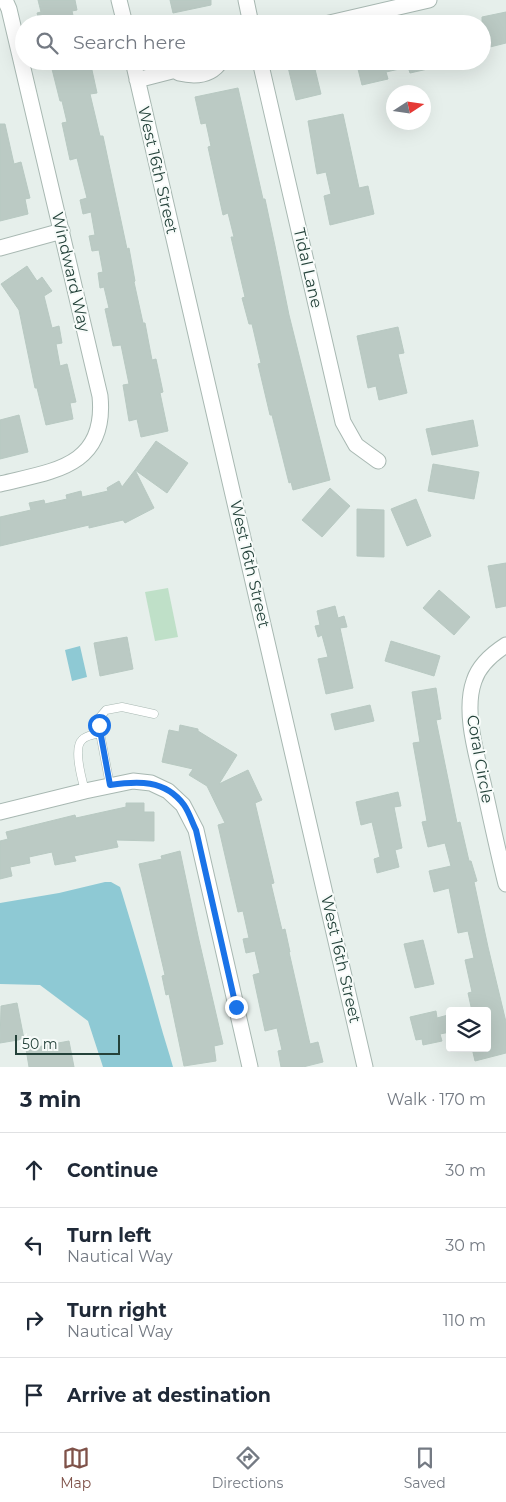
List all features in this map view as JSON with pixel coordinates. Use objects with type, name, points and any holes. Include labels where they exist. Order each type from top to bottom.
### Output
[{"type":"street","name":"Windward Way","points":[[5,0],[15,35]]},
{"type":"street","points":[[119,0],[123,15]]},
{"type":"street","points":[[246,0],[249,15]]},
{"type":"street","points":[[365,15],[429,0]]},
{"type":"street","name":"Windward Way","points":[[0,484],[61,469],[76,461],[94,439],[102,412],[100,396],[23,70]]},
{"type":"street","name":"West 16th Street","points":[[135,70],[366,1067]]},
{"type":"street","points":[[138,80],[177,70]]},
{"type":"street","points":[[173,71],[182,74],[202,75],[214,70]]},
{"type":"street","name":"Tidal Lane","points":[[262,70],[343,422],[356,445],[378,461]]},
{"type":"street","points":[[0,248],[62,231]]},
{"type":"street","name":"Coral Circle","points":[[506,645],[484,662],[474,682],[471,702],[471,723],[506,884]]},
{"type":"street","points":[[0,812],[133,781],[151,783],[168,791],[184,805],[196,830],[250,1067]]},
{"type":"lane","points":[[110,785],[100,733],[100,717],[106,710],[122,708],[154,714]]},
{"type":"lane","points":[[85,791],[78,757],[78,744],[83,738],[100,733]]},
{"type":"green space","points":[[168,588],[178,637],[155,641],[145,592]]},
{"type":"water","points":[[80,646],[87,677],[72,681],[65,650]]},
{"type":"water","points":[[111,882],[120,887],[173,1067],[103,1067],[88,1021],[40,985],[0,984],[0,903],[59,893]]},
{"type":"building","points":[[38,0],[75,0],[77,10],[72,11],[73,15],[38,15],[37,13],[41,12]]},
{"type":"building","points":[[170,0],[211,0],[211,5],[173,13]]},
{"type":"building","points":[[506,12],[506,43],[491,47],[491,15]]},
{"type":"building","points":[[52,70],[92,70],[97,93],[90,94],[100,136],[103,136],[152,360],[156,359],[163,392],[160,393],[168,431],[141,437],[137,419],[129,421],[123,385],[129,384],[121,345],[113,346],[105,309],[109,308],[104,287],[100,288],[98,273],[103,272],[99,250],[92,251],[89,236],[95,235],[91,212],[83,214],[80,200],[87,198],[77,158],[70,160],[62,123],[67,122],[62,101],[60,101]]},
{"type":"building","points":[[289,70],[315,70],[321,94],[296,100]]},
{"type":"building","points":[[358,70],[395,70],[386,72],[388,79],[362,85]]},
{"type":"building","points":[[409,70],[423,70],[410,73]]},
{"type":"building","points":[[238,88],[263,199],[265,199],[289,315],[330,480],[293,490],[291,482],[289,483],[272,415],[270,415],[258,364],[261,363],[252,324],[249,324],[242,298],[245,297],[231,237],[234,237],[228,213],[223,215],[208,147],[211,146],[206,123],[201,124],[195,97]]},
{"type":"building","points":[[343,114],[359,188],[368,186],[374,214],[330,225],[324,196],[331,194],[326,172],[317,174],[308,121]]},
{"type":"building","points":[[0,124],[5,124],[14,164],[21,162],[30,198],[25,199],[28,214],[0,221]]},
{"type":"building","points":[[27,266],[37,281],[42,277],[52,291],[44,296],[52,328],[59,326],[62,343],[56,344],[60,366],[67,364],[76,402],[70,403],[73,419],[46,425],[37,388],[35,388],[19,310],[1,284]]},
{"type":"building","points":[[398,327],[404,353],[398,354],[407,393],[379,400],[376,386],[368,388],[357,336]]},
{"type":"building","points":[[19,415],[28,452],[0,459],[0,420]]},
{"type":"building","points":[[473,420],[478,446],[432,455],[426,429]]},
{"type":"building","points":[[156,441],[188,463],[167,493],[135,470]]},
{"type":"building","points":[[433,464],[479,472],[474,499],[428,491]]},
{"type":"building","points":[[135,470],[154,508],[125,523],[123,520],[89,528],[89,525],[0,546],[0,517],[31,510],[29,503],[44,500],[45,504],[67,499],[66,495],[81,491],[82,497],[108,491],[107,488],[119,481],[122,487]]},
{"type":"building","points":[[330,488],[350,506],[322,537],[302,520]]},
{"type":"building","points":[[416,499],[431,536],[407,546],[391,509]]},
{"type":"building","points":[[357,509],[384,510],[384,557],[357,556]]},
{"type":"building","points":[[506,563],[506,606],[496,608],[488,566]]},
{"type":"building","points":[[439,590],[470,617],[454,635],[423,608]]},
{"type":"building","points":[[335,606],[338,618],[344,616],[347,627],[340,628],[353,688],[326,694],[318,659],[328,657],[322,635],[318,637],[315,626],[320,625],[317,611]]},
{"type":"building","points":[[127,637],[133,669],[100,676],[94,643]]},
{"type":"building","points":[[391,641],[440,656],[434,676],[385,661]]},
{"type":"building","points":[[436,688],[441,719],[436,720],[457,823],[460,822],[469,861],[471,861],[477,881],[474,882],[506,1022],[506,1053],[475,1061],[473,1052],[491,1052],[491,1007],[471,1007],[468,993],[472,992],[465,960],[474,958],[468,931],[458,933],[449,888],[434,892],[429,871],[451,866],[445,843],[428,847],[422,822],[427,821],[413,743],[420,742],[412,692]]},
{"type":"building","points":[[370,705],[374,721],[335,730],[331,714]]},
{"type":"building","points":[[180,725],[198,729],[198,731],[237,755],[219,784],[248,770],[262,800],[255,803],[274,883],[271,884],[282,930],[285,929],[310,1044],[318,1042],[323,1062],[303,1067],[281,1067],[278,1051],[282,1050],[277,1028],[265,1031],[253,975],[260,973],[255,951],[246,953],[243,939],[249,938],[243,911],[238,912],[218,825],[225,823],[207,786],[189,775],[193,769],[162,762],[169,730],[179,732]]},
{"type":"building","points":[[398,792],[401,806],[394,807],[402,848],[395,850],[399,867],[377,873],[374,859],[380,857],[372,822],[361,825],[356,802]]},
{"type":"building","points":[[126,803],[144,803],[144,812],[154,812],[154,841],[116,840],[118,847],[74,856],[76,861],[55,865],[52,852],[29,857],[30,863],[10,867],[12,876],[0,879],[0,841],[8,839],[6,832],[75,815],[76,818],[126,807]]},
{"type":"building","points":[[180,851],[223,1044],[214,1046],[216,1061],[184,1066],[169,994],[166,995],[162,976],[165,975],[139,864],[162,859],[161,856]]},
{"type":"building","points":[[423,940],[434,984],[415,988],[404,944]]},
{"type":"building","points":[[17,1003],[24,1039],[0,1043],[1,1006]]},
{"type":"building","points":[[436,1011],[437,1018],[446,1016],[446,1033],[440,1034],[442,1041],[423,1045],[422,1039],[416,1040],[410,1017]]},
{"type":"building","points":[[69,1041],[74,1067],[29,1067],[26,1049]]},
{"type":"route","points":[[99,725],[110,785],[133,781],[151,783],[168,791],[184,805],[196,830],[236,1007]]}]
